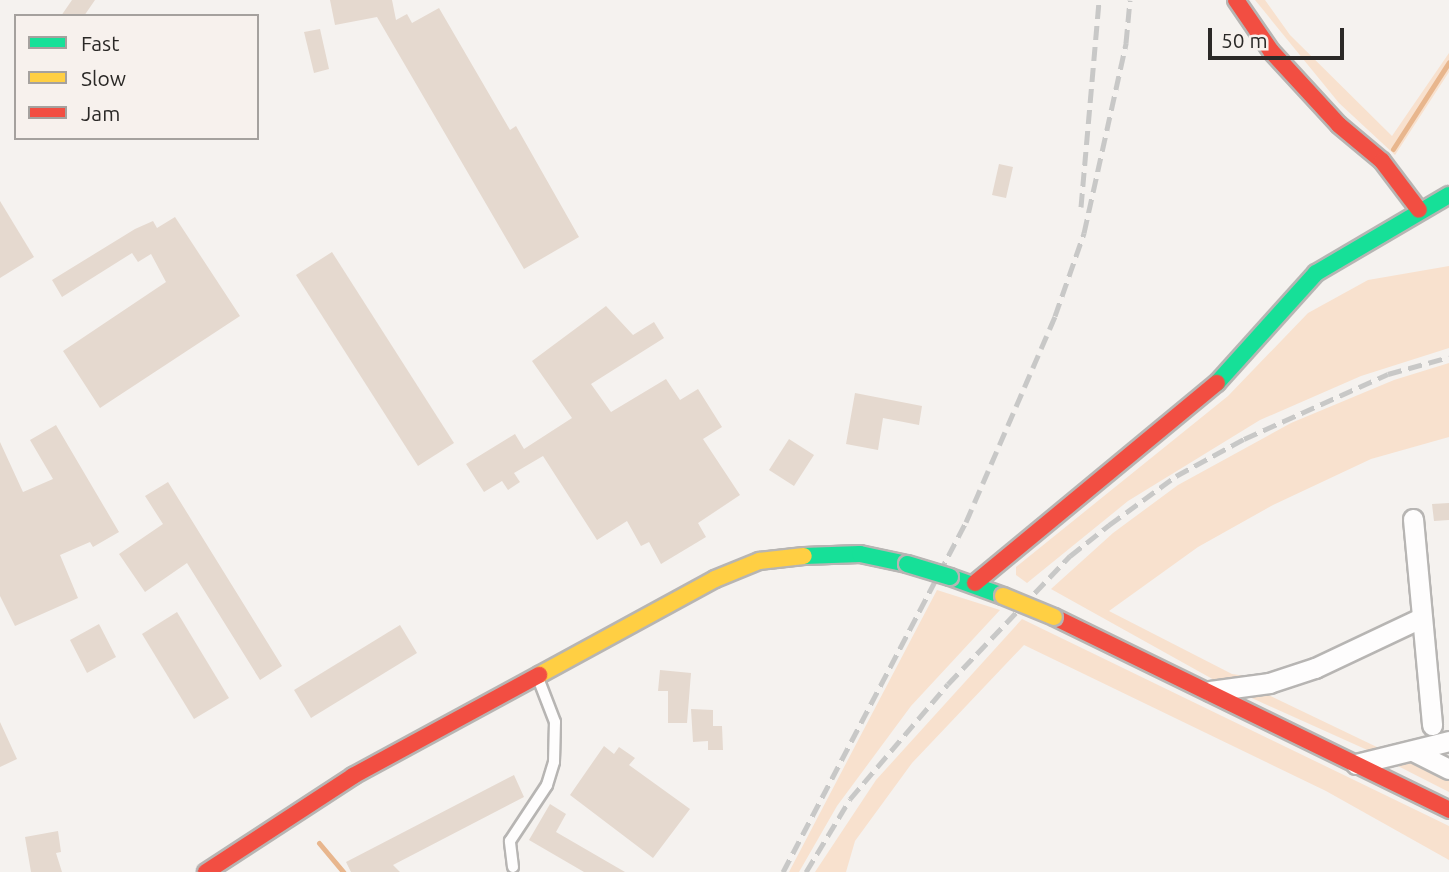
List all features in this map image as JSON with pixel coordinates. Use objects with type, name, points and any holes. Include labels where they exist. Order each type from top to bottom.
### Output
[{"type":"main road","points":[[1236,0],[1293,76],[1382,161],[1419,210]]},
{"type":"main road","points":[[975,583],[1202,399],[1316,273],[1419,210],[1449,195]]},
{"type":"main road","points":[[210,871],[353,776],[715,579],[759,561],[860,554],[975,583],[1054,617],[1449,810]]},
{"type":"street","points":[[1413,519],[1432,725]]},
{"type":"street","points":[[1205,691],[1269,683],[1315,668],[1421,618]]},
{"type":"street","points":[[1356,764],[1449,741]]},
{"type":"street","points":[[1413,751],[1449,769]]},
{"type":"lane","points":[[513,867],[510,841],[548,785],[554,762],[555,722],[538,677]]},
{"type":"shaded area","points":[[1255,0],[1265,0],[1290,35],[1392,136],[1449,53],[1449,72],[1395,155],[1339,103]]},
{"type":"shaded area","points":[[1449,266],[1449,348],[1361,376],[1260,420],[1128,501],[1027,583],[1016,575],[1016,567],[1228,396],[1308,313],[1368,280]]},
{"type":"shaded area","points":[[1449,363],[1449,437],[1371,459],[1273,505],[1198,547],[1109,611],[1232,674],[1265,679],[1216,681],[1051,589],[1113,533],[1178,485],[1291,423],[1394,380]]},
{"type":"shaded area","points":[[937,590],[1000,610],[911,706],[837,806],[799,872],[789,872]]},
{"type":"shaded area","points":[[1022,619],[1449,826],[1449,860],[1326,791],[1024,645],[912,763],[855,841],[846,872],[815,872],[876,780]]},
{"type":"shaded area","points":[[1264,693],[1381,749],[1374,753],[1245,695]]},
{"type":"shaded area","points":[[1414,756],[1449,774],[1449,792],[1392,763]]},
{"type":"building","points":[[72,0],[95,0],[85,14],[62,14]]},
{"type":"building","points":[[330,0],[392,0],[396,20],[407,14],[412,23],[439,8],[510,130],[516,126],[579,237],[524,269],[377,17],[335,25]]},
{"type":"building","points":[[320,29],[329,69],[314,73],[304,32]]},
{"type":"building","points":[[999,164],[1013,167],[1006,198],[992,195]]},
{"type":"building","points":[[0,201],[34,257],[0,278]]},
{"type":"building","points":[[175,217],[240,316],[100,408],[63,351],[166,282],[151,254],[138,262],[132,253],[62,297],[52,280],[135,229],[153,221],[157,228]]},
{"type":"building","points":[[332,252],[454,443],[418,466],[296,275]]},
{"type":"building","points":[[606,306],[633,335],[654,322],[664,338],[591,384],[611,412],[666,379],[680,400],[698,389],[722,427],[703,439],[740,495],[698,523],[706,537],[661,564],[649,542],[641,546],[627,521],[597,540],[543,456],[514,473],[520,482],[508,490],[502,481],[484,492],[466,464],[515,434],[524,449],[572,418],[532,361]]},
{"type":"building","points":[[855,393],[922,406],[919,425],[883,418],[878,450],[846,444]]},
{"type":"building","points":[[56,425],[119,532],[93,547],[90,542],[60,555],[78,598],[15,626],[0,596],[0,442],[23,492],[53,479],[30,440]]},
{"type":"building","points":[[789,439],[814,455],[794,486],[769,470]]},
{"type":"building","points":[[168,482],[282,666],[260,680],[187,563],[145,592],[119,554],[163,524],[145,496]]},
{"type":"building","points":[[1449,503],[1449,520],[1434,521],[1432,504]]},
{"type":"building","points":[[177,612],[229,698],[194,719],[142,634]]},
{"type":"building","points":[[99,624],[116,657],[87,673],[70,640]]},
{"type":"building","points":[[400,625],[417,653],[311,718],[294,690]]},
{"type":"building","points":[[660,670],[691,673],[687,723],[668,723],[668,691],[658,691]]},
{"type":"building","points":[[691,709],[713,710],[713,726],[722,726],[723,750],[708,750],[708,741],[693,742]]},
{"type":"building","points":[[0,722],[17,759],[0,767]]},
{"type":"building","points":[[604,746],[614,754],[619,747],[635,758],[629,765],[690,809],[653,858],[570,795]]},
{"type":"building","points":[[514,775],[524,797],[393,865],[400,872],[351,872],[346,862]]},
{"type":"building","points":[[550,804],[566,814],[556,832],[625,872],[584,872],[529,840]]},
{"type":"building","points":[[58,831],[61,852],[56,853],[62,872],[31,872],[25,837]]},
{"type":"waterway","points":[[1393,149],[1449,62]]},
{"type":"waterway","points":[[319,843],[343,872]]},
{"type":"railway","points":[[1081,207],[1099,0]]},
{"type":"railway","points":[[783,872],[966,522],[1055,316],[1084,233],[1126,43],[1130,0]]},
{"type":"railway","points":[[806,872],[850,799],[948,684],[1070,556],[1176,476],[1244,439],[1388,374],[1449,357]]},
{"type":"traffic: fast","points":[[1217,383],[1316,273],[1449,195]]},
{"type":"traffic: fast","points":[[804,556],[860,554],[907,564]]},
{"type":"traffic: fast","points":[[907,564],[950,577]]},
{"type":"traffic: fast","points":[[950,577],[1003,596]]},
{"type":"traffic: slow","points":[[539,675],[715,579],[759,561],[804,556]]},
{"type":"traffic: slow","points":[[1003,596],[1054,617]]},
{"type":"traffic: jam","points":[[1236,0],[1271,51],[1339,125],[1382,161],[1419,210]]},
{"type":"traffic: jam","points":[[975,583],[1217,383]]},
{"type":"traffic: jam","points":[[1054,617],[1449,810]]},
{"type":"traffic: jam","points":[[206,872],[353,776],[539,675]]}]
